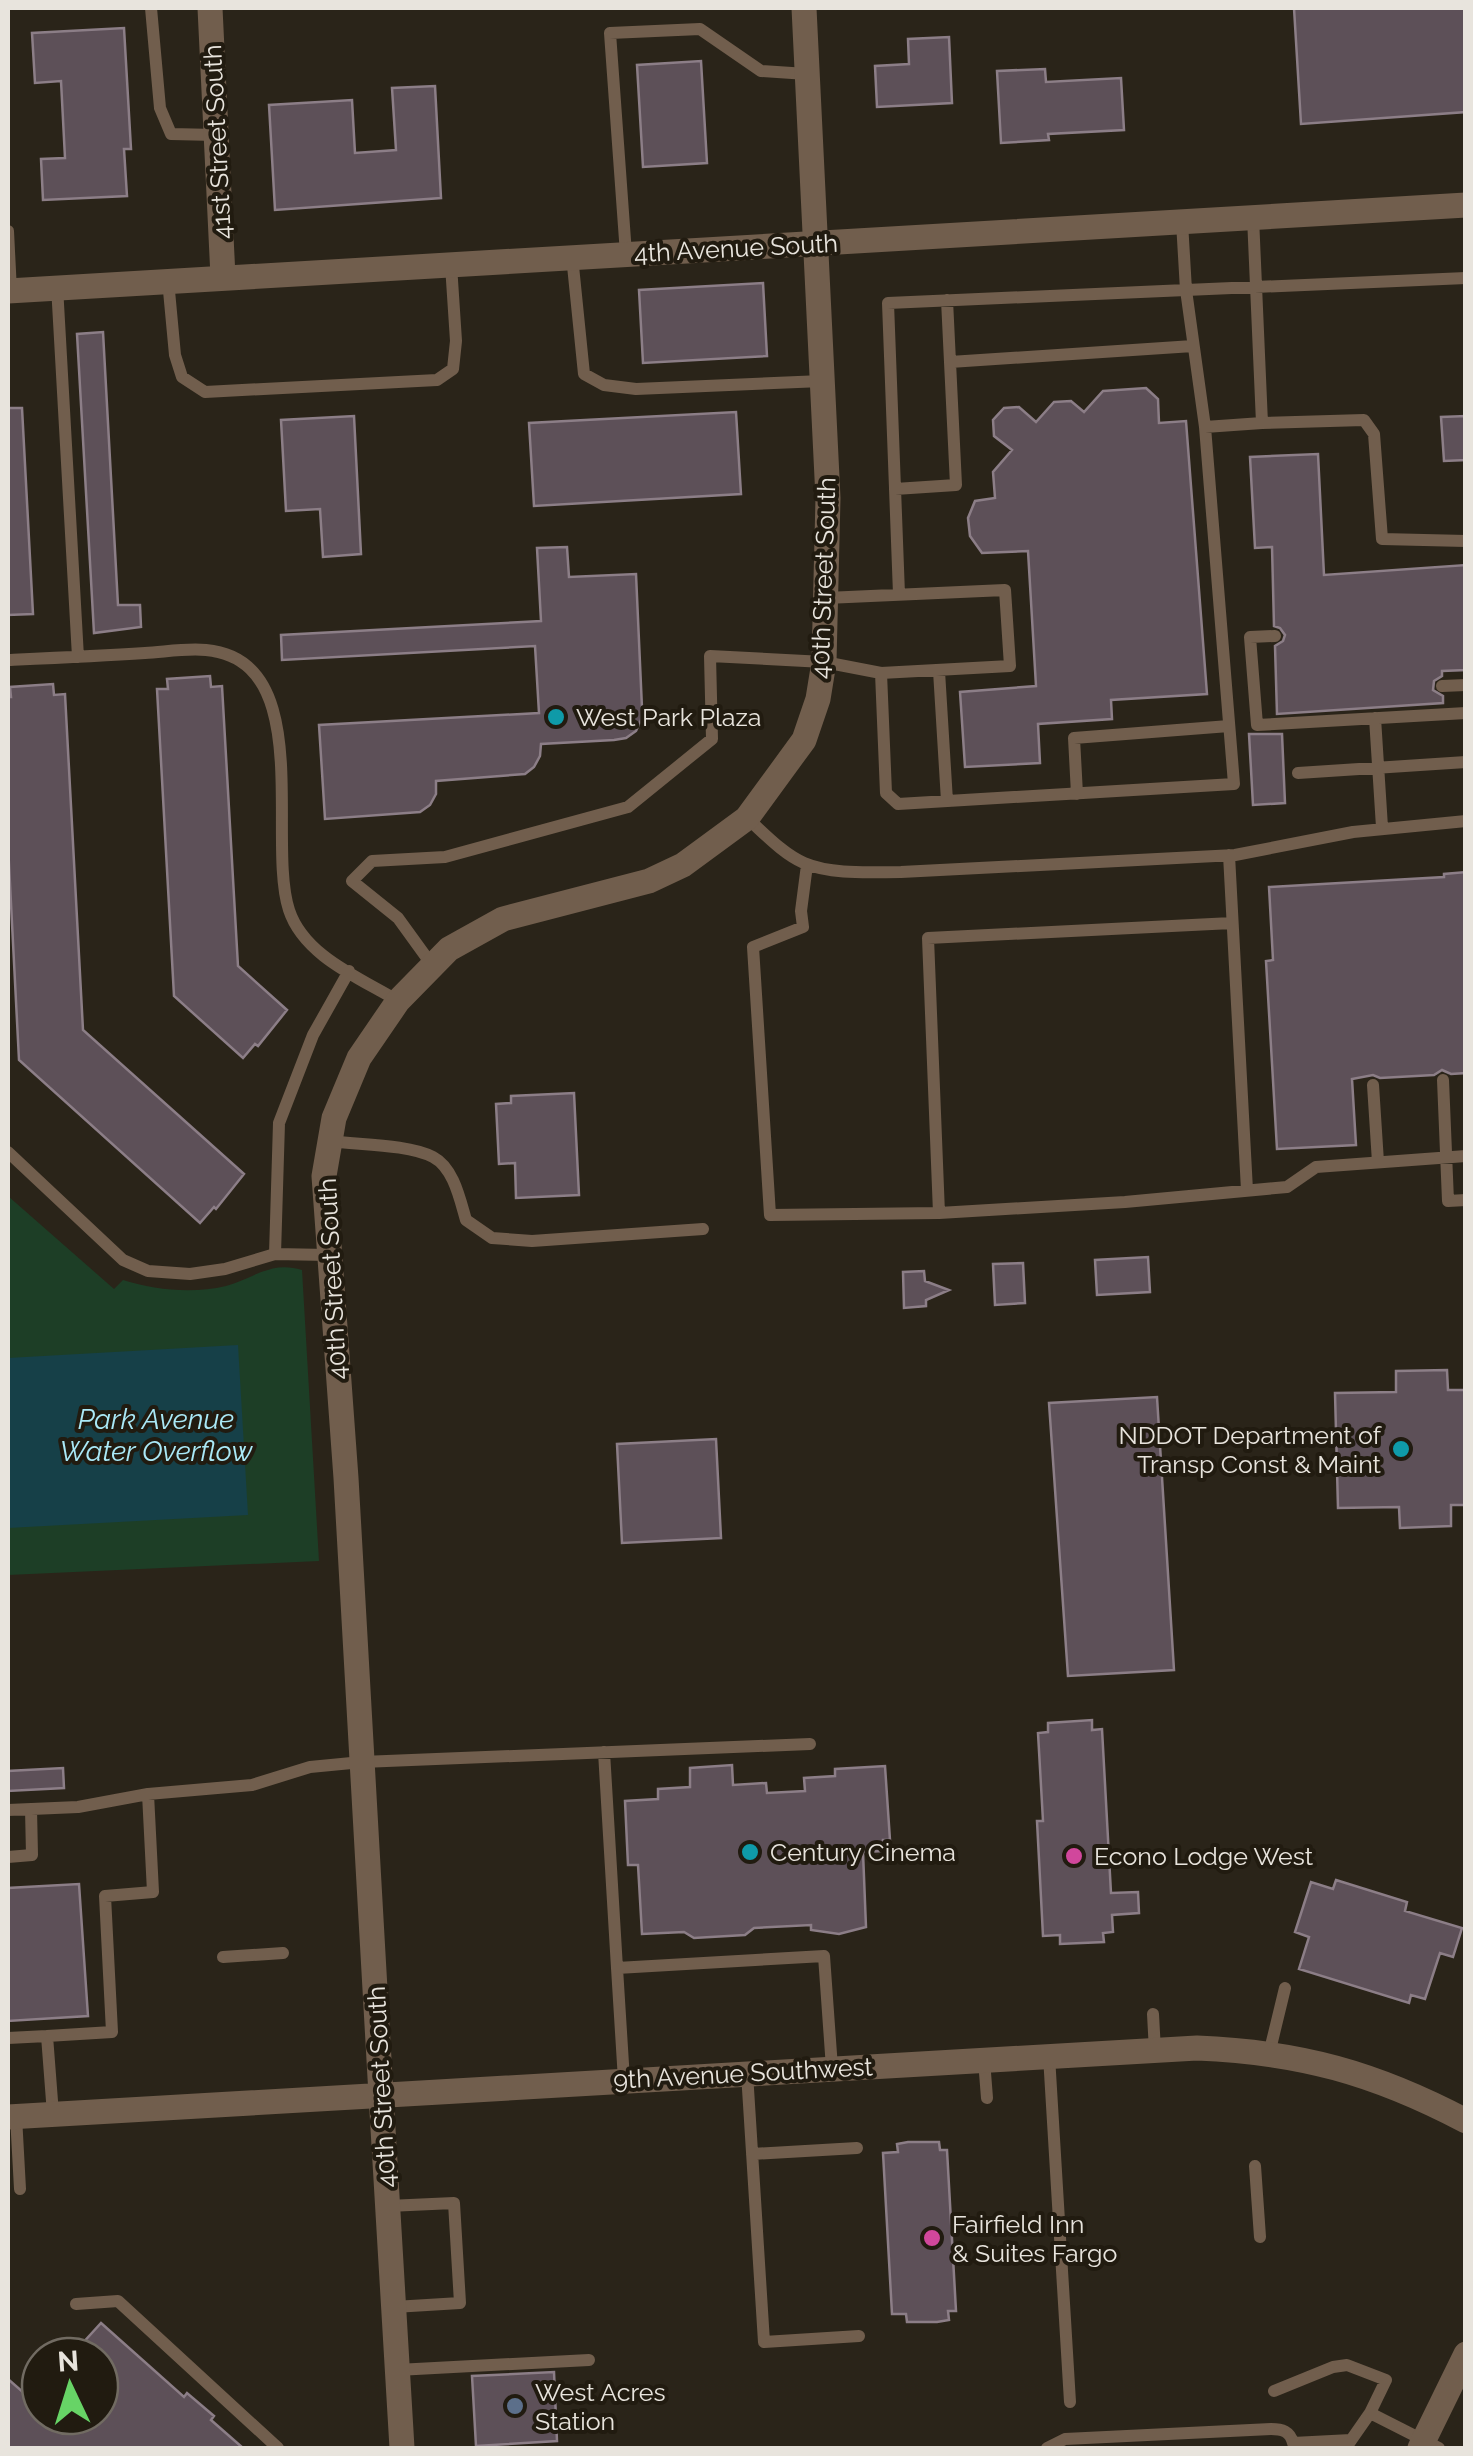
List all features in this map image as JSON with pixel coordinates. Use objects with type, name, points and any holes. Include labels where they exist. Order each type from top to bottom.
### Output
[{"type":"street","name":"41st Street South","points":[[210,8],[223,276]]},
{"type":"street","name":"40th Street South","points":[[402,2448],[346,1478],[324,1176],[334,1118],[359,1058],[398,1001],[449,948],[503,918],[649,881],[683,866],[747,818],[804,740],[818,699],[824,662],[828,498],[804,8]]},
{"type":"street","name":"4th Avenue South","points":[[9,291],[1466,205]]},
{"type":"street","name":"9th Avenue Southwest","points":[[12,2117],[1197,2048],[1269,2054],[1335,2066],[1382,2082],[1466,2121]]},
{"type":"street","points":[[1428,2446],[1466,2354]]},
{"type":"lane","points":[[151,8],[160,108],[171,134],[216,135]]},
{"type":"lane","points":[[626,254],[610,34],[700,29],[761,71],[807,74]]},
{"type":"lane","points":[[1253,217],[1262,424]]},
{"type":"lane","points":[[882,673],[886,794],[898,804],[1234,784],[1205,427],[1186,290],[1182,222]]},
{"type":"lane","points":[[8,231],[9,291]]},
{"type":"lane","points":[[572,256],[584,374],[604,385],[636,389],[822,381]]},
{"type":"lane","points":[[168,280],[174,355],[182,377],[205,392],[437,380],[454,369],[456,341],[450,262]]},
{"type":"lane","points":[[900,594],[888,303],[1466,278]]},
{"type":"lane","points":[[57,286],[78,657]]},
{"type":"lane","points":[[895,489],[956,485],[947,300]]},
{"type":"lane","points":[[950,362],[1193,346]]},
{"type":"lane","points":[[1205,427],[1364,420],[1374,434],[1382,539],[1466,541]]},
{"type":"lane","points":[[432,966],[398,918],[352,882],[372,861],[445,857],[628,807],[712,739],[710,656],[824,662],[882,673],[1010,666],[1005,590],[826,598]]},
{"type":"lane","points":[[1275,636],[1250,638],[1257,725],[1466,713]]},
{"type":"lane","points":[[8,660],[206,650],[245,666],[274,704],[279,733],[282,858],[289,910],[322,955],[398,1001]]},
{"type":"lane","points":[[939,671],[947,801]]},
{"type":"lane","points":[[1442,686],[1466,684]]},
{"type":"lane","points":[[1375,718],[1382,827]]},
{"type":"lane","points":[[1077,794],[1074,738],[1229,726]]},
{"type":"lane","points":[[1298,773],[1466,762]]},
{"type":"lane","points":[[747,818],[783,850],[807,864],[900,872],[1229,855],[1382,827],[1466,820]]},
{"type":"lane","points":[[1229,855],[1248,1190]]},
{"type":"lane","points":[[807,864],[801,911],[803,927],[753,947],[770,1214],[939,1213],[1125,1202],[1288,1187],[1316,1167],[1466,1156]]},
{"type":"lane","points":[[939,1213],[928,938],[1232,923]]},
{"type":"lane","points":[[275,1254],[280,1123],[314,1034],[348,971]]},
{"type":"lane","points":[[1442,1080],[1448,1201],[1466,1200]]},
{"type":"lane","points":[[1373,1085],[1378,1162]]},
{"type":"lane","points":[[330,1142],[401,1149],[436,1158],[458,1188],[466,1220],[492,1238],[532,1242],[703,1229]]},
{"type":"lane","points":[[8,1152],[123,1260],[148,1271],[190,1274],[275,1254],[328,1255]]},
{"type":"lane","points":[[8,1810],[78,1808],[148,1794],[252,1785],[310,1767],[362,1762],[810,1744]]},
{"type":"lane","points":[[604,1752],[624,2080]]},
{"type":"lane","points":[[8,2038],[112,2032],[105,1896],[153,1892],[148,1794]]},
{"type":"lane","points":[[8,1857],[32,1855],[31,1809]]},
{"type":"lane","points":[[223,1958],[283,1953]]},
{"type":"lane","points":[[617,1968],[824,1956],[832,2068]]},
{"type":"lane","points":[[1269,2054],[1285,1988]]},
{"type":"lane","points":[[1153,2014],[1155,2050]]},
{"type":"lane","points":[[47,2036],[53,2114]]},
{"type":"lane","points":[[1049,2056],[1070,2402]]},
{"type":"lane","points":[[984,2060],[987,2098]]},
{"type":"lane","points":[[747,2073],[764,2342],[858,2336]]},
{"type":"lane","points":[[12,2117],[20,2189]]},
{"type":"lane","points":[[752,2154],[857,2148]]},
{"type":"lane","points":[[1255,2166],[1260,2237]]},
{"type":"lane","points":[[388,2206],[454,2203],[460,2302],[394,2307]]},
{"type":"lane","points":[[76,2304],[118,2301],[278,2448]]},
{"type":"lane","points":[[397,2370],[589,2360]]},
{"type":"lane","points":[[1047,2448],[1065,2439],[1271,2428],[1283,2429],[1292,2436],[1292,2446],[1348,2444],[1370,2414],[1386,2380],[1347,2365],[1274,2391]]},
{"type":"lane","points":[[1370,2414],[1428,2446]]},
{"type":"green space","points":[[8,1196],[114,1289],[123,1280],[161,1288],[200,1290],[226,1286],[281,1267],[302,1270],[319,1561],[8,1575]]},
{"type":"water","name":"Park Avenue Water Overflow","points":[[238,1345],[248,1515],[8,1528],[8,1358]]},
{"type":"building","points":[[1294,8],[1466,8],[1466,112],[1301,124]]},
{"type":"building","points":[[124,28],[131,149],[124,149],[127,196],[43,200],[41,159],[65,158],[61,81],[35,83],[32,33]]},
{"type":"building","points":[[949,37],[952,103],[877,107],[875,66],[909,64],[908,39]]},
{"type":"building","points":[[701,61],[707,163],[643,167],[637,65]]},
{"type":"building","points":[[1045,69],[1046,82],[1121,78],[1124,130],[1048,134],[1049,140],[1001,143],[997,71]]},
{"type":"building","points":[[435,86],[441,198],[275,210],[269,105],[352,100],[355,153],[396,150],[392,88]]},
{"type":"building","points":[[763,283],[767,356],[643,363],[639,290]]},
{"type":"building","points":[[103,332],[118,605],[140,605],[141,627],[94,633],[77,334]]},
{"type":"building","points":[[1146,388],[1158,399],[1159,423],[1186,421],[1207,694],[1111,700],[1112,719],[1038,724],[1040,763],[965,767],[960,692],[1036,686],[1028,551],[982,553],[970,536],[968,518],[975,501],[995,498],[993,472],[1012,450],[994,436],[993,420],[1004,408],[1019,407],[1036,422],[1054,402],[1071,401],[1084,412],[1103,391]]},
{"type":"building","points":[[8,408],[22,408],[33,614],[8,615]]},
{"type":"building","points":[[736,412],[741,494],[534,506],[529,423]]},
{"type":"building","points":[[354,416],[361,554],[323,557],[320,509],[286,511],[281,420]]},
{"type":"building","points":[[1466,416],[1466,460],[1444,461],[1441,417]]},
{"type":"building","points":[[1318,454],[1324,575],[1466,565],[1466,670],[1442,671],[1442,676],[1434,681],[1433,690],[1443,696],[1443,703],[1277,714],[1275,646],[1285,635],[1274,626],[1272,547],[1255,548],[1250,457]]},
{"type":"building","name":"West Park Plaza","points":[[567,547],[569,577],[636,574],[642,708],[636,731],[614,740],[541,744],[540,756],[525,774],[436,781],[436,794],[420,812],[325,819],[319,725],[539,713],[535,646],[282,660],[281,635],[541,621],[537,548]]},
{"type":"building","points":[[210,676],[211,687],[222,686],[238,966],[287,1010],[243,1058],[174,996],[157,689],[168,689],[167,679]]},
{"type":"building","points":[[53,684],[54,695],[65,694],[83,1030],[244,1174],[200,1223],[19,1060],[8,845],[8,697],[10,687]]},
{"type":"building","points":[[1249,734],[1282,734],[1285,803],[1253,805]]},
{"type":"building","points":[[1466,872],[1466,1073],[1442,1070],[1434,1075],[1352,1079],[1356,1145],[1277,1149],[1266,961],[1273,960],[1269,887],[1444,877]]},
{"type":"building","points":[[574,1093],[579,1195],[516,1198],[515,1163],[499,1164],[496,1104],[511,1103],[511,1096]]},
{"type":"building","points":[[1148,1257],[1150,1292],[1097,1295],[1095,1260]]},
{"type":"building","points":[[1023,1263],[1025,1303],[995,1305],[993,1264]]},
{"type":"building","points":[[924,1271],[925,1281],[949,1290],[926,1300],[926,1306],[904,1308],[903,1272]]},
{"type":"building","name":"NDDOT Department of Transp Const & Maint","points":[[1447,1370],[1448,1390],[1466,1390],[1466,1505],[1451,1505],[1451,1526],[1400,1528],[1399,1507],[1338,1508],[1335,1393],[1396,1392],[1396,1371]]},
{"type":"building","points":[[1157,1397],[1174,1670],[1068,1676],[1049,1403]]},
{"type":"building","points":[[716,1439],[721,1538],[622,1543],[617,1444]]},
{"type":"building","name":"Econo Lodge West","points":[[1092,1720],[1092,1730],[1102,1729],[1111,1893],[1138,1892],[1139,1913],[1112,1915],[1113,1932],[1103,1933],[1104,1942],[1060,1944],[1060,1935],[1043,1936],[1037,1821],[1043,1821],[1038,1733],[1048,1732],[1048,1723]]},
{"type":"building","name":"Century Cinema","points":[[732,1765],[733,1785],[766,1783],[767,1793],[805,1791],[804,1778],[835,1776],[835,1769],[885,1766],[890,1840],[883,1840],[883,1851],[863,1852],[866,1927],[839,1934],[811,1930],[811,1925],[754,1928],[745,1935],[694,1938],[684,1932],[642,1934],[638,1865],[628,1865],[625,1801],[658,1799],[658,1789],[690,1787],[690,1768]]},
{"type":"building","points":[[63,1768],[64,1788],[8,1791],[8,1771]]},
{"type":"building","points":[[1336,1880],[1407,1902],[1405,1911],[1462,1928],[1453,1957],[1440,1953],[1425,1999],[1411,1995],[1409,2003],[1299,1969],[1309,1937],[1295,1932],[1311,1882],[1333,1889]]},
{"type":"building","points":[[79,1884],[88,2016],[8,2021],[8,1888]]},
{"type":"building","name":"Fairfield Inn & Suites Fargo","points":[[939,2142],[940,2150],[947,2150],[956,2311],[948,2311],[949,2320],[907,2322],[906,2314],[892,2314],[883,2153],[898,2152],[897,2144]]},
{"type":"building","points":[[101,2323],[116,2336],[89,2336]]},
{"type":"building","points":[[120,2340],[184,2397],[187,2393],[214,2416],[211,2420],[243,2448],[8,2448],[8,2379],[20,2390],[20,2436],[120,2436]]},
{"type":"building","name":"West Acres Station","points":[[554,2372],[557,2441],[476,2446],[472,2376]]},
{"type":"place","name":"West Park Plaza","points":[[556,717]]},
{"type":"place","name":"NDDOT Department of Transp Const & Maint","points":[[1401,1449]]},
{"type":"place","name":"Century Cinema","points":[[750,1852]]},
{"type":"place","name":"Econo Lodge West","points":[[1074,1856]]},
{"type":"place","name":"Fairfield Inn & Suites Fargo","points":[[932,2238]]},
{"type":"place","name":"West Acres Station","points":[[515,2406]]}]
